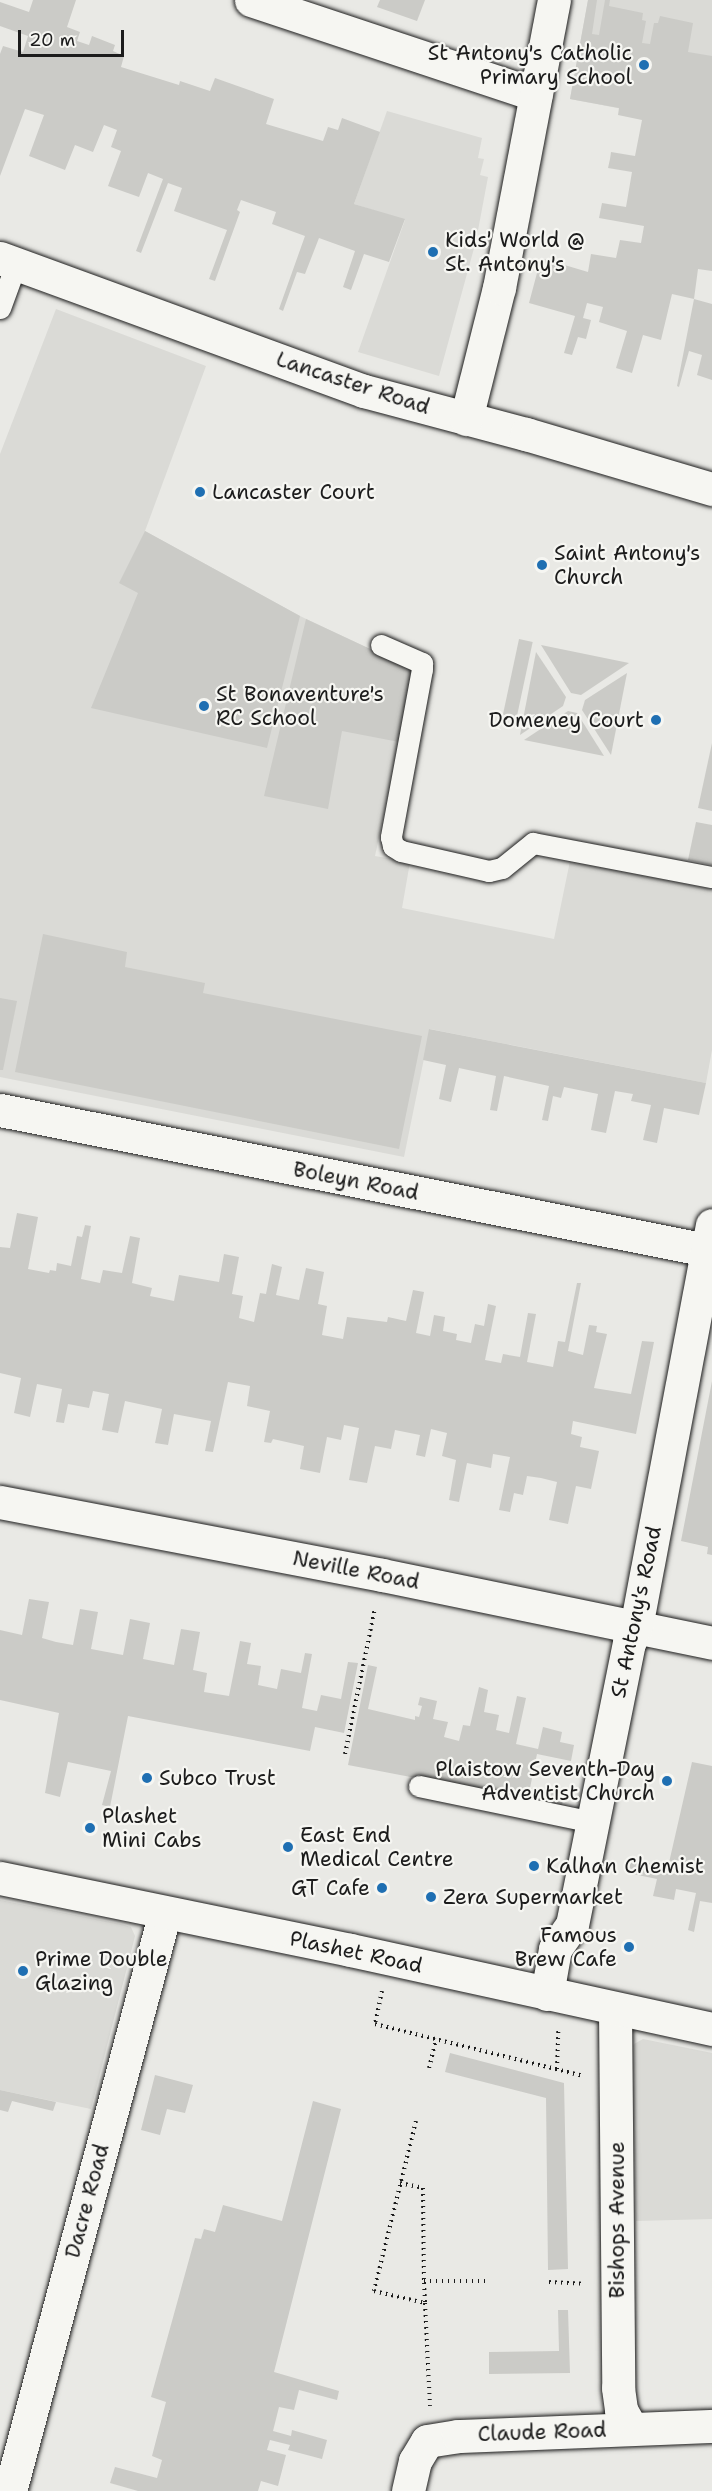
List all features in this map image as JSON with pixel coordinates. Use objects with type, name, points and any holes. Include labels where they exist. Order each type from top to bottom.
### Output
[{"type":"street","points":[[251,0],[536,95]]},
{"type":"street","points":[[466,419],[499,288],[554,0]]},
{"type":"street","name":"Lancaster Road","points":[[8,261],[364,391],[712,489]]},
{"type":"street","name":"Boleyn Road","points":[[0,1110],[710,1242]]},
{"type":"street","name":"St Antony's Road","points":[[553,2008],[555,1949],[572,1925],[629,1643],[636,1627],[710,1242]]},
{"type":"street","name":"Neville Road","points":[[0,1502],[382,1575],[712,1643]]},
{"type":"street","name":"Plashet Road","points":[[0,1878],[165,1911],[553,2008],[615,2009],[712,2030]]},
{"type":"street","name":"Dacre Road","points":[[8,2484],[165,1911]]},
{"type":"street","name":"Bishops Avenue","points":[[615,2009],[618,2388],[621,2410],[631,2428]]},
{"type":"street","name":"Claude Road","points":[[408,2491],[415,2461],[427,2441],[458,2436],[712,2426]]},
{"type":"lane","points":[[0,308],[8,261]]},
{"type":"lane","points":[[381,645],[422,663],[392,837],[393,846],[401,851],[489,871],[502,868],[533,843],[712,877]]},
{"type":"lane","points":[[419,1786],[593,1822]]},
{"type":"path","points":[[345,1754],[382,1575]]},
{"type":"path","points":[[383,1981],[375,2024],[592,2078]]},
{"type":"path","points":[[553,2008],[557,2069]]},
{"type":"path","points":[[429,2068],[436,2039]]},
{"type":"path","points":[[416,2121],[374,2291],[425,2302]]},
{"type":"path","points":[[400,2183],[423,2188],[424,2281],[430,2410]]},
{"type":"path","points":[[424,2281],[485,2281]]},
{"type":"path","points":[[549,2282],[594,2284]]},
{"type":"shaded area","points":[[33,0],[76,0],[67,27],[80,32],[77,41],[89,45],[92,36],[115,45],[113,51],[124,56],[121,67],[179,85],[180,81],[210,91],[215,78],[274,99],[266,124],[323,141],[328,127],[338,130],[342,118],[380,132],[354,204],[405,219],[389,262],[364,254],[351,290],[343,287],[355,251],[319,238],[305,274],[297,272],[283,311],[279,309],[305,236],[272,224],[276,212],[241,200],[237,210],[240,212],[215,281],[209,279],[227,230],[174,211],[182,188],[168,183],[141,253],[136,251],[163,179],[148,173],[139,197],[108,186],[121,151],[111,147],[117,130],[104,125],[93,152],[75,145],[65,170],[29,156],[44,115],[25,109],[0,176],[0,54],[3,46],[23,52],[28,36],[0,26],[0,2],[29,12]]},
{"type":"shaded area","points":[[380,0],[425,0],[417,21],[377,7]]},
{"type":"shaded area","name":"St Antony's Catholic Primary School","points":[[588,0],[712,0],[712,126],[570,99]]},
{"type":"shaded area","points":[[588,0],[597,0],[592,34],[599,35],[605,0],[610,0],[609,6],[643,13],[642,20],[646,21],[642,43],[650,44],[654,23],[658,23],[660,16],[693,23],[688,52],[712,56],[712,271],[698,269],[694,299],[672,294],[661,340],[643,335],[632,373],[616,368],[627,331],[599,322],[603,307],[587,303],[583,318],[591,320],[586,339],[578,337],[572,355],[564,353],[575,316],[529,303],[541,258],[588,272],[591,254],[616,258],[620,240],[641,243],[644,226],[599,218],[602,203],[626,207],[632,172],[608,168],[611,152],[635,156],[642,120],[618,115],[619,108],[570,99]]},
{"type":"shaded area","name":"Kids' World @ St. Antony's","points":[[387,111],[482,138],[478,158],[484,159],[480,175],[488,177],[476,241],[439,376],[358,352],[405,220],[354,204]]},
{"type":"shaded area","points":[[694,299],[712,304],[712,380],[697,375],[702,355],[689,351],[679,387],[677,386]]},
{"type":"shaded area","name":"St Bonaventure's RC School","points":[[56,309],[206,366],[145,531],[300,616],[415,670],[375,856],[410,862],[402,908],[554,939],[570,861],[712,889],[712,1050],[706,1083],[430,1029],[404,1157],[0,1077],[0,454]]},
{"type":"shaded area","points":[[145,531],[300,616],[267,748],[91,708],[138,593],[119,583]]},
{"type":"shaded area","points":[[306,619],[415,670],[399,742],[342,731],[328,809],[264,796]]},
{"type":"shaded area","points":[[519,639],[533,642],[516,721],[502,718]]},
{"type":"shaded area","points":[[541,645],[629,663],[581,695],[571,693]]},
{"type":"shaded area","points":[[536,652],[566,697],[563,706],[520,735]]},
{"type":"shaded area","points":[[627,673],[611,755],[582,710],[585,700]]},
{"type":"shaded area","points":[[568,711],[577,713],[604,756],[524,740]]},
{"type":"shaded area","points":[[712,743],[712,811],[698,808]]},
{"type":"shaded area","points":[[696,822],[712,825],[712,865],[688,860]]},
{"type":"shaded area","points":[[43,934],[127,952],[125,967],[205,983],[203,993],[422,1036],[399,1149],[15,1072]]},
{"type":"shaded area","points":[[0,998],[17,1001],[3,1070],[0,1070]]},
{"type":"shaded area","points":[[429,1029],[706,1083],[699,1115],[664,1108],[657,1143],[643,1140],[651,1105],[631,1101],[633,1094],[615,1091],[606,1133],[591,1130],[598,1094],[564,1087],[561,1098],[553,1096],[548,1121],[542,1120],[549,1086],[504,1076],[497,1111],[490,1110],[496,1076],[459,1068],[451,1102],[439,1099],[446,1065],[423,1060]]},
{"type":"shaded area","points":[[17,1213],[38,1217],[28,1269],[49,1273],[50,1270],[56,1271],[57,1263],[71,1266],[77,1236],[82,1237],[85,1225],[91,1226],[81,1279],[100,1283],[103,1270],[122,1273],[130,1236],[140,1238],[132,1283],[152,1288],[150,1296],[174,1301],[179,1275],[219,1282],[224,1254],[239,1257],[232,1294],[243,1296],[239,1318],[254,1322],[260,1293],[266,1294],[272,1264],[282,1267],[276,1295],[299,1300],[306,1268],[324,1272],[318,1304],[327,1306],[322,1335],[343,1339],[347,1317],[387,1322],[388,1317],[406,1321],[413,1290],[424,1292],[416,1333],[430,1336],[434,1315],[445,1317],[443,1331],[457,1334],[456,1340],[471,1343],[475,1324],[484,1326],[488,1304],[496,1306],[485,1360],[501,1363],[503,1354],[520,1357],[528,1313],[536,1314],[527,1362],[553,1367],[558,1341],[565,1342],[577,1283],[581,1283],[568,1351],[583,1355],[589,1325],[597,1326],[596,1332],[607,1334],[594,1388],[631,1394],[642,1341],[654,1342],[636,1434],[573,1421],[571,1434],[582,1437],[580,1447],[599,1451],[591,1489],[576,1486],[568,1524],[549,1520],[557,1482],[541,1478],[527,1476],[523,1495],[514,1493],[510,1512],[499,1510],[510,1457],[493,1454],[491,1468],[467,1463],[459,1502],[449,1500],[456,1460],[442,1456],[447,1433],[431,1429],[425,1457],[416,1455],[420,1435],[395,1430],[391,1449],[375,1446],[367,1483],[349,1480],[359,1428],[344,1425],[341,1440],[327,1437],[320,1473],[300,1469],[304,1446],[273,1439],[271,1443],[264,1442],[270,1411],[247,1406],[250,1386],[228,1382],[213,1452],[205,1451],[211,1421],[174,1414],[168,1445],[155,1443],[162,1409],[125,1401],[118,1433],[102,1430],[109,1394],[93,1391],[89,1408],[68,1404],[64,1423],[56,1422],[62,1389],[37,1384],[30,1417],[14,1413],[21,1378],[0,1373],[0,1247],[10,1248]]},
{"type":"shaded area","points":[[712,1381],[712,1555],[707,1554],[708,1547],[681,1541]]},
{"type":"shaded area","points":[[29,1599],[49,1602],[42,1638],[56,1642],[73,1645],[80,1609],[98,1612],[91,1649],[123,1655],[130,1619],[150,1623],[143,1659],[174,1665],[181,1629],[200,1632],[193,1670],[207,1673],[204,1692],[229,1696],[240,1641],[251,1643],[247,1664],[261,1666],[258,1685],[277,1689],[281,1669],[301,1673],[305,1653],[312,1654],[302,1708],[317,1711],[321,1695],[341,1699],[348,1662],[358,1663],[344,1733],[315,1727],[310,1751],[128,1716],[110,1807],[102,1805],[111,1771],[68,1762],[60,1797],[45,1793],[59,1713],[0,1700],[0,1630],[22,1635]]},
{"type":"shaded area","points":[[368,1665],[377,1667],[368,1709],[415,1720],[415,1716],[419,1717],[422,1706],[418,1705],[420,1697],[437,1701],[433,1719],[448,1722],[444,1737],[459,1741],[463,1725],[470,1726],[479,1687],[488,1690],[484,1712],[499,1715],[496,1730],[509,1733],[517,1696],[526,1698],[516,1744],[538,1749],[543,1727],[562,1732],[560,1742],[574,1745],[571,1761],[537,1754],[530,1788],[564,1795],[562,1806],[348,1765]]},
{"type":"shaded area","points":[[692,1762],[712,1766],[712,1903],[700,1901],[694,1932],[688,1930],[696,1893],[676,1889],[674,1900],[653,1896],[657,1879],[628,1873],[631,1859],[668,1867]]},
{"type":"shaded area","points":[[0,1900],[121,1924],[131,1927],[135,1936],[91,2109],[0,2090]]},
{"type":"shaded area","points":[[643,2039],[712,2053],[712,2219],[636,2221],[632,2049],[634,2044]]},
{"type":"shaded area","points":[[450,2053],[564,2083],[568,2269],[548,2270],[546,2098],[445,2072]]},
{"type":"shaded area","points":[[155,2075],[193,2085],[185,2113],[167,2109],[160,2135],[141,2130]]},
{"type":"shaded area","points":[[0,2090],[56,2102],[53,2111],[12,2101],[8,2112],[0,2110]]},
{"type":"shaded area","points":[[313,2101],[341,2109],[274,2372],[339,2391],[337,2400],[299,2390],[294,2410],[279,2407],[273,2431],[291,2436],[292,2430],[327,2440],[322,2459],[288,2450],[290,2445],[270,2440],[267,2450],[286,2455],[278,2486],[261,2481],[258,2491],[138,2491],[110,2483],[115,2467],[157,2478],[162,2460],[152,2456],[166,2402],[151,2397],[195,2238],[201,2239],[204,2229],[215,2232],[223,2205],[282,2221]]},
{"type":"shaded area","points":[[558,2310],[568,2310],[570,2373],[489,2374],[489,2352],[559,2351]]},
{"type":"place","name":"St Antony's Catholic Primary School","points":[[644,65]]},
{"type":"place","name":"Kids' World @ St. Antony's","points":[[433,252]]},
{"type":"place","name":"Lancaster Court","points":[[200,492]]},
{"type":"place","name":"Saint Antony's Church","points":[[542,565]]},
{"type":"place","name":"St Bonaventure's RC School","points":[[204,706]]},
{"type":"place","name":"Domeney Court","points":[[656,720]]},
{"type":"place","name":"Subco Trust","points":[[147,1778]]},
{"type":"place","name":"Plaistow Seventh-Day Adventist Church","points":[[667,1781]]},
{"type":"place","name":"Plashet Mini Cabs","points":[[90,1828]]},
{"type":"place","name":"East End Medical Centre","points":[[288,1847]]},
{"type":"place","name":"Kalhan Chemist","points":[[534,1866]]},
{"type":"place","name":"GT Cafe","points":[[382,1888]]},
{"type":"place","name":"Zera Supermarket","points":[[431,1897]]},
{"type":"place","name":"Famous Brew Cafe","points":[[629,1947]]},
{"type":"place","name":"Prime Double Glazing","points":[[23,1971]]}]
